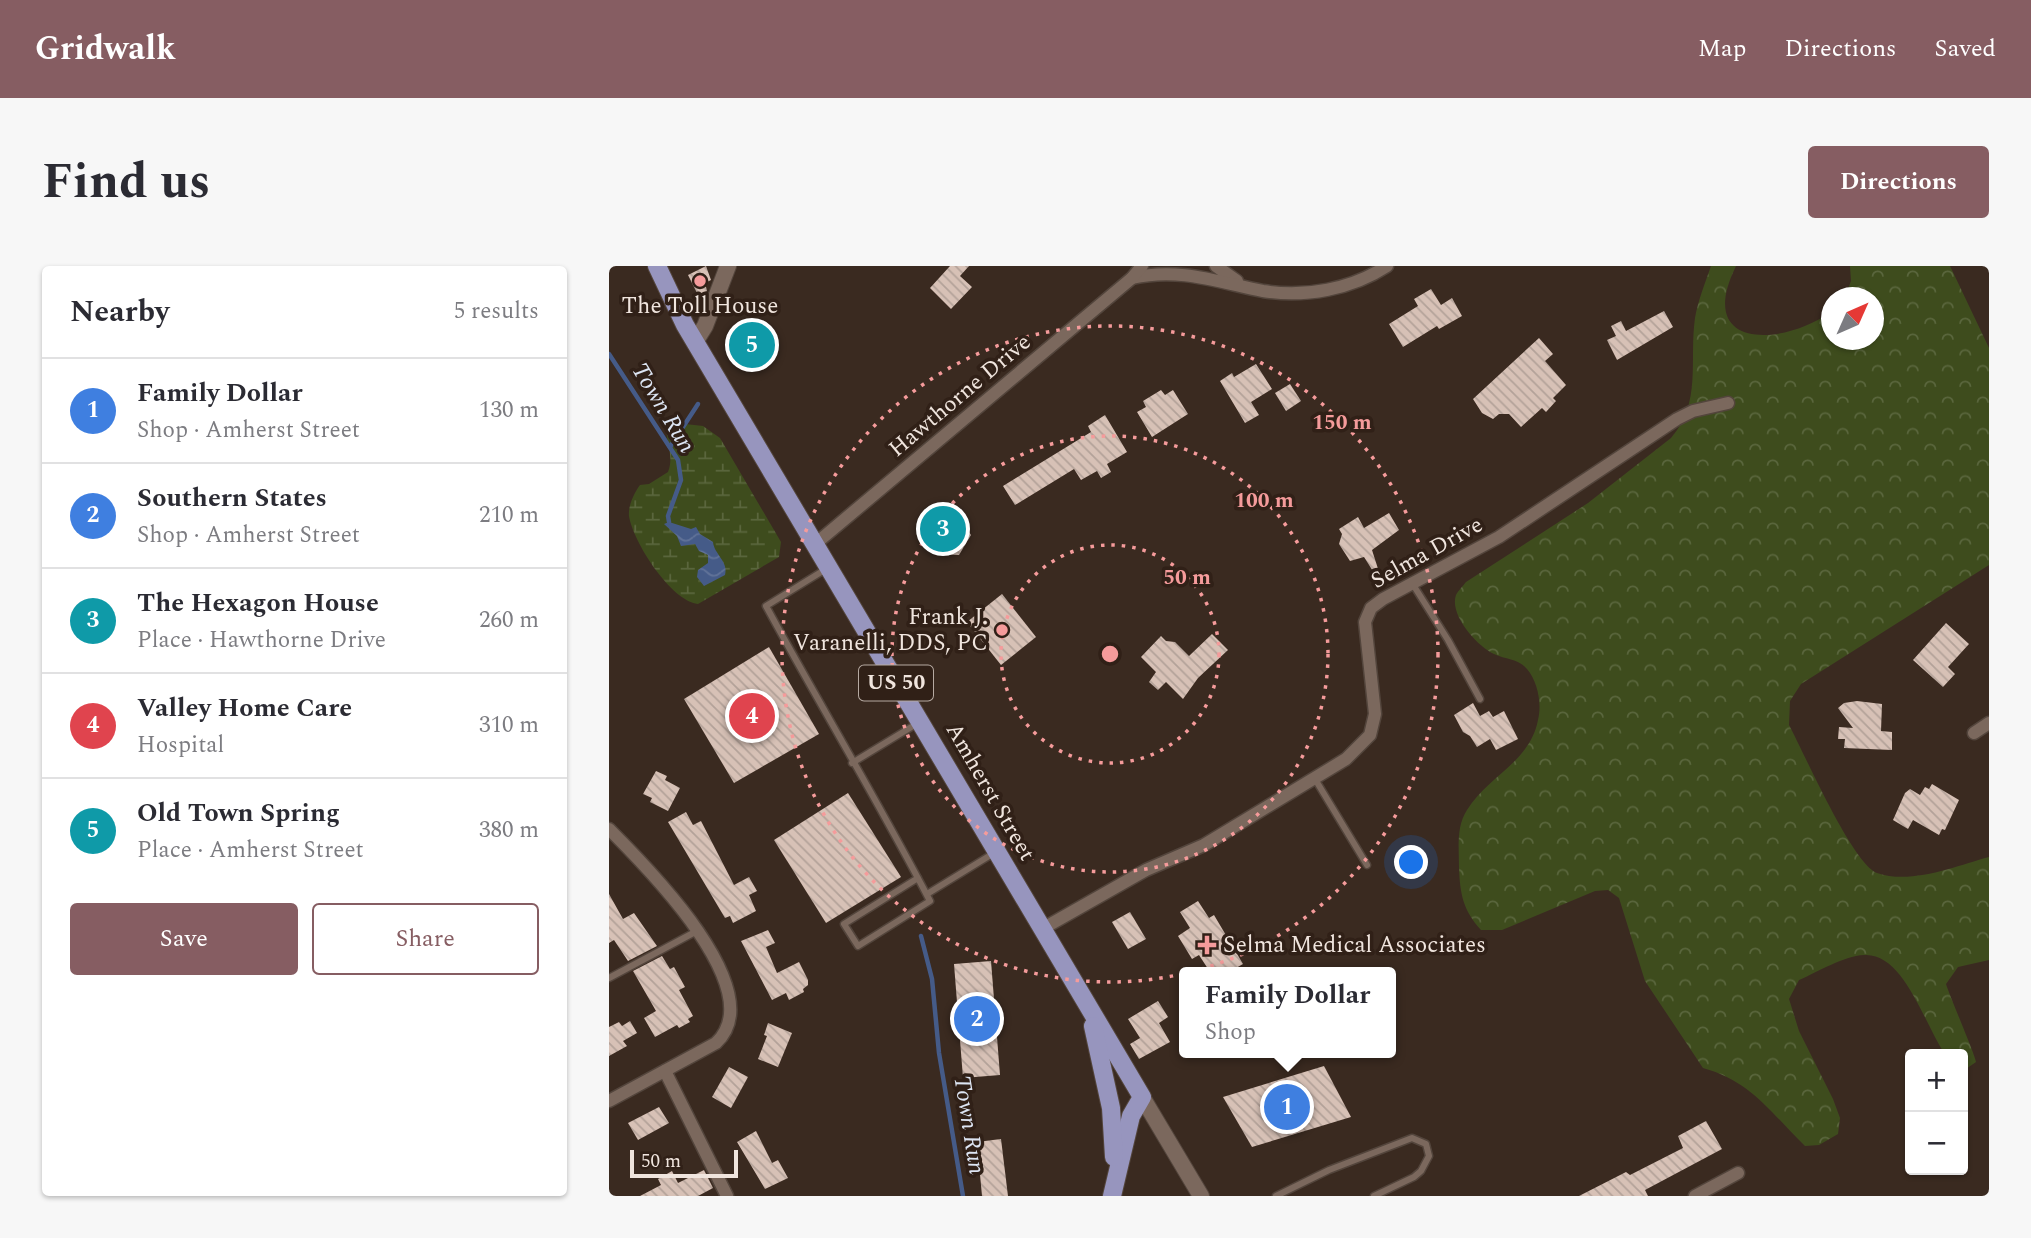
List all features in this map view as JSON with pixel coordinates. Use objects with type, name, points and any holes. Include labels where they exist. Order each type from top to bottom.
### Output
[{"type":"main road","name":"Amherst Street","points":[[657,266],[695,342],[1142,1097]]},
{"type":"main road","name":"US 50","points":[[1089,1009],[1111,1108],[1113,1188]]},
{"type":"main road","name":"US 50","points":[[1113,1188],[1131,1116],[1142,1097]]},
{"type":"street","points":[[695,342],[705,326],[728,266]]},
{"type":"street","name":"Hawthorne Drive","points":[[814,545],[1132,278],[1142,266]]},
{"type":"street","points":[[1216,266],[1243,285]]},
{"type":"street","points":[[1132,278],[1166,272],[1264,291],[1309,292],[1353,283],[1387,266]]},
{"type":"street","name":"Selma Drive","points":[[1042,929],[1146,870],[1204,845],[1346,759],[1370,735],[1375,714],[1368,664],[1366,617],[1383,599],[1499,537],[1677,419],[1693,411],[1728,403]]},
{"type":"street","points":[[1974,733],[1989,723]]},
{"type":"street","points":[[609,829],[666,889],[698,930],[719,971],[731,1014],[730,1025],[716,1043],[609,1101]]},
{"type":"street","points":[[665,1071],[727,1196]]},
{"type":"street","name":"Amherst Street","points":[[1142,1097],[1201,1196]]},
{"type":"street","points":[[1695,1196],[1738,1173]]},
{"type":"lane","points":[[828,568],[767,607],[842,739],[852,763],[918,878],[930,901],[857,946],[844,924],[918,878]]},
{"type":"lane","points":[[1412,583],[1448,640],[1480,699]]},
{"type":"lane","points":[[852,763],[920,722]]},
{"type":"lane","points":[[1315,779],[1367,865]]},
{"type":"lane","points":[[927,894],[997,852]]},
{"type":"lane","points":[[609,978],[698,930]]},
{"type":"lane","points":[[1276,1196],[1382,1148],[1412,1138],[1426,1144],[1429,1156],[1421,1171],[1374,1196]]},
{"type":"green space","points":[[1711,266],[1736,266],[1726,294],[1726,314],[1735,327],[1750,334],[1769,335],[1790,331],[1821,318],[1821,350],[1884,350],[1884,287],[1849,287],[1850,266],[1950,266],[1989,348],[1989,565],[1801,684],[1790,701],[1789,725],[1842,829],[1855,850],[1877,873],[1919,876],[1989,857],[1989,960],[1958,967],[1946,984],[1976,1062],[1968,1068],[1968,1049],[1942,1049],[1902,978],[1891,965],[1878,957],[1864,955],[1848,958],[1799,980],[1789,999],[1799,1031],[1840,1118],[1838,1134],[1819,1145],[1805,1146],[1747,1090],[1720,1074],[1703,1068],[1645,981],[1619,898],[1608,890],[1595,891],[1502,930],[1481,930],[1466,908],[1460,885],[1459,838],[1463,817],[1476,798],[1526,747],[1534,735],[1540,707],[1531,674],[1516,661],[1487,650],[1473,637],[1460,620],[1455,603],[1456,595],[1466,582],[1588,503],[1671,438],[1681,425],[1691,396],[1695,318]]},
{"type":"green space","points":[[667,422],[703,426],[720,438],[781,542],[779,557],[698,604],[676,593],[665,582],[645,554],[629,516],[629,508],[640,485],[649,484],[668,472],[670,459]]},
{"type":"water","points":[[669,522],[691,529],[696,527],[700,534],[713,542],[725,566],[725,575],[704,586],[697,577],[698,570],[708,563],[708,555],[699,551],[695,544],[681,546],[677,536],[664,524]]},
{"type":"building","name":"The Toll House","points":[[706,266],[711,280],[705,283],[707,291],[698,295],[688,275]]},
{"type":"building","points":[[950,266],[969,266],[960,276],[972,287],[951,309],[930,288]]},
{"type":"building","points":[[1431,289],[1441,305],[1452,298],[1462,316],[1439,329],[1437,326],[1403,347],[1389,324],[1418,306],[1414,299]]},
{"type":"building","points":[[1664,311],[1673,327],[1617,360],[1607,340],[1616,336],[1611,326],[1621,321],[1626,331]]},
{"type":"building","points":[[1539,338],[1553,354],[1545,361],[1566,385],[1553,398],[1556,401],[1546,412],[1542,408],[1521,427],[1509,414],[1499,414],[1493,419],[1482,413],[1473,399]]},
{"type":"building","points":[[1256,364],[1272,389],[1251,402],[1259,415],[1245,423],[1220,381],[1232,373],[1234,377]]},
{"type":"building","points":[[1290,384],[1301,401],[1286,411],[1275,393]]},
{"type":"building","points":[[1161,390],[1165,395],[1173,390],[1188,414],[1152,437],[1137,412],[1146,407],[1143,401]]},
{"type":"building","points":[[1105,415],[1127,452],[1107,464],[1111,472],[1101,478],[1097,471],[1081,480],[1074,469],[1015,505],[1003,486],[1091,432],[1088,426]]},
{"type":"building","points":[[1389,513],[1399,530],[1372,550],[1380,575],[1376,576],[1364,557],[1350,561],[1339,544],[1342,534],[1339,529],[1358,517],[1364,528]]},
{"type":"building","points":[[942,524],[964,524],[971,535],[959,555],[936,554],[929,542],[937,539],[935,533]]},
{"type":"building","name":"Frank J. Varanelli, DDS, PC","points":[[1002,594],[1036,637],[1001,665],[967,622]]},
{"type":"building","points":[[1946,623],[1969,644],[1948,667],[1955,674],[1943,687],[1913,660]]},
{"type":"building","points":[[1212,634],[1228,650],[1198,678],[1183,699],[1166,682],[1158,690],[1149,682],[1156,672],[1141,657],[1161,636],[1166,641],[1175,642],[1189,656]]},
{"type":"building","points":[[769,647],[819,734],[734,783],[684,699]]},
{"type":"building","points":[[1857,701],[1882,704],[1881,731],[1892,732],[1892,750],[1844,748],[1845,739],[1838,739],[1839,727],[1853,728],[1838,708],[1844,703]]},
{"type":"building","points":[[1473,703],[1480,716],[1489,711],[1493,717],[1504,711],[1518,739],[1496,750],[1490,739],[1477,747],[1470,736],[1463,732],[1454,715]]},
{"type":"building","points":[[656,771],[667,776],[665,780],[680,788],[668,811],[650,802],[652,798],[643,794]]},
{"type":"building","points":[[1932,784],[1959,800],[1945,830],[1942,829],[1939,835],[1913,820],[1908,829],[1893,820],[1905,793],[1910,789],[1920,795],[1925,787],[1929,789]]},
{"type":"building","points":[[848,793],[901,877],[826,923],[774,840]]},
{"type":"building","points":[[686,812],[693,825],[701,821],[734,885],[749,877],[757,891],[749,895],[756,911],[733,923],[730,916],[725,918],[668,822]]},
{"type":"building","points":[[609,894],[623,919],[634,913],[657,946],[628,961],[614,940],[609,943]]},
{"type":"building","name":"Selma Medical Associates","points":[[1198,901],[1209,918],[1214,915],[1243,964],[1238,967],[1207,967],[1199,955],[1192,959],[1178,936],[1190,928],[1180,912]]},
{"type":"building","points":[[1130,912],[1146,939],[1128,949],[1112,922]]},
{"type":"building","points":[[768,930],[775,943],[766,947],[777,973],[799,962],[808,980],[804,992],[789,1000],[786,993],[772,1000],[741,941]]},
{"type":"building","points":[[662,956],[670,969],[674,967],[685,987],[679,990],[693,1016],[688,1019],[690,1022],[679,1028],[677,1025],[655,1037],[644,1018],[656,1011],[633,971]]},
{"type":"building","points":[[991,961],[1000,1075],[963,1078],[954,964]]},
{"type":"building","points":[[1158,1001],[1168,1017],[1159,1023],[1170,1042],[1139,1059],[1130,1044],[1140,1038],[1128,1019]]},
{"type":"building","points":[[630,1021],[637,1033],[623,1041],[627,1046],[609,1056],[609,1027],[619,1022],[622,1026]]},
{"type":"building","points":[[768,1023],[792,1033],[778,1067],[758,1059],[767,1036],[764,1035]]},
{"type":"building","points":[[1324,1066],[1351,1117],[1252,1147],[1223,1097]]},
{"type":"building","points":[[729,1067],[748,1077],[731,1108],[712,1097]]},
{"type":"building","points":[[659,1107],[669,1123],[638,1140],[628,1123]]},
{"type":"building","points":[[1706,1121],[1722,1149],[1645,1190],[1648,1196],[1579,1196],[1626,1172],[1630,1175],[1683,1148],[1678,1136]]},
{"type":"building","points":[[756,1131],[772,1163],[778,1160],[788,1178],[765,1189],[737,1142]]},
{"type":"building","points":[[1001,1139],[1008,1196],[982,1196],[977,1142]]},
{"type":"building","points":[[704,1170],[713,1188],[698,1196],[640,1196],[661,1185],[658,1179],[672,1171],[678,1183]]},
{"type":"waterway","points":[[734,362],[747,350]]},
{"type":"waterway","name":"Town Run","points":[[609,354],[678,460],[681,480],[668,516],[669,522]]},
{"type":"waterway","points":[[670,447],[698,404]]},
{"type":"waterway","name":"Town Run","points":[[921,936],[932,979],[939,1053],[963,1196]]},
{"type":"place","name":"The Toll House","points":[[700,281]]},
{"type":"place","name":"Old Town Spring","points":[[752,345]]},
{"type":"place","name":"The Hexagon House","points":[[943,529]]},
{"type":"place","name":"Frank J. Varanelli, DDS, PC","points":[[1002,630]]},
{"type":"place","name":"Valley Home Care","points":[[752,716]]},
{"type":"place","name":"Selma Medical Associates","points":[[1207,945]]},
{"type":"place","name":"Southern States","points":[[977,1019]]},
{"type":"place","name":"Family Dollar","points":[[1287,1107]]}]
